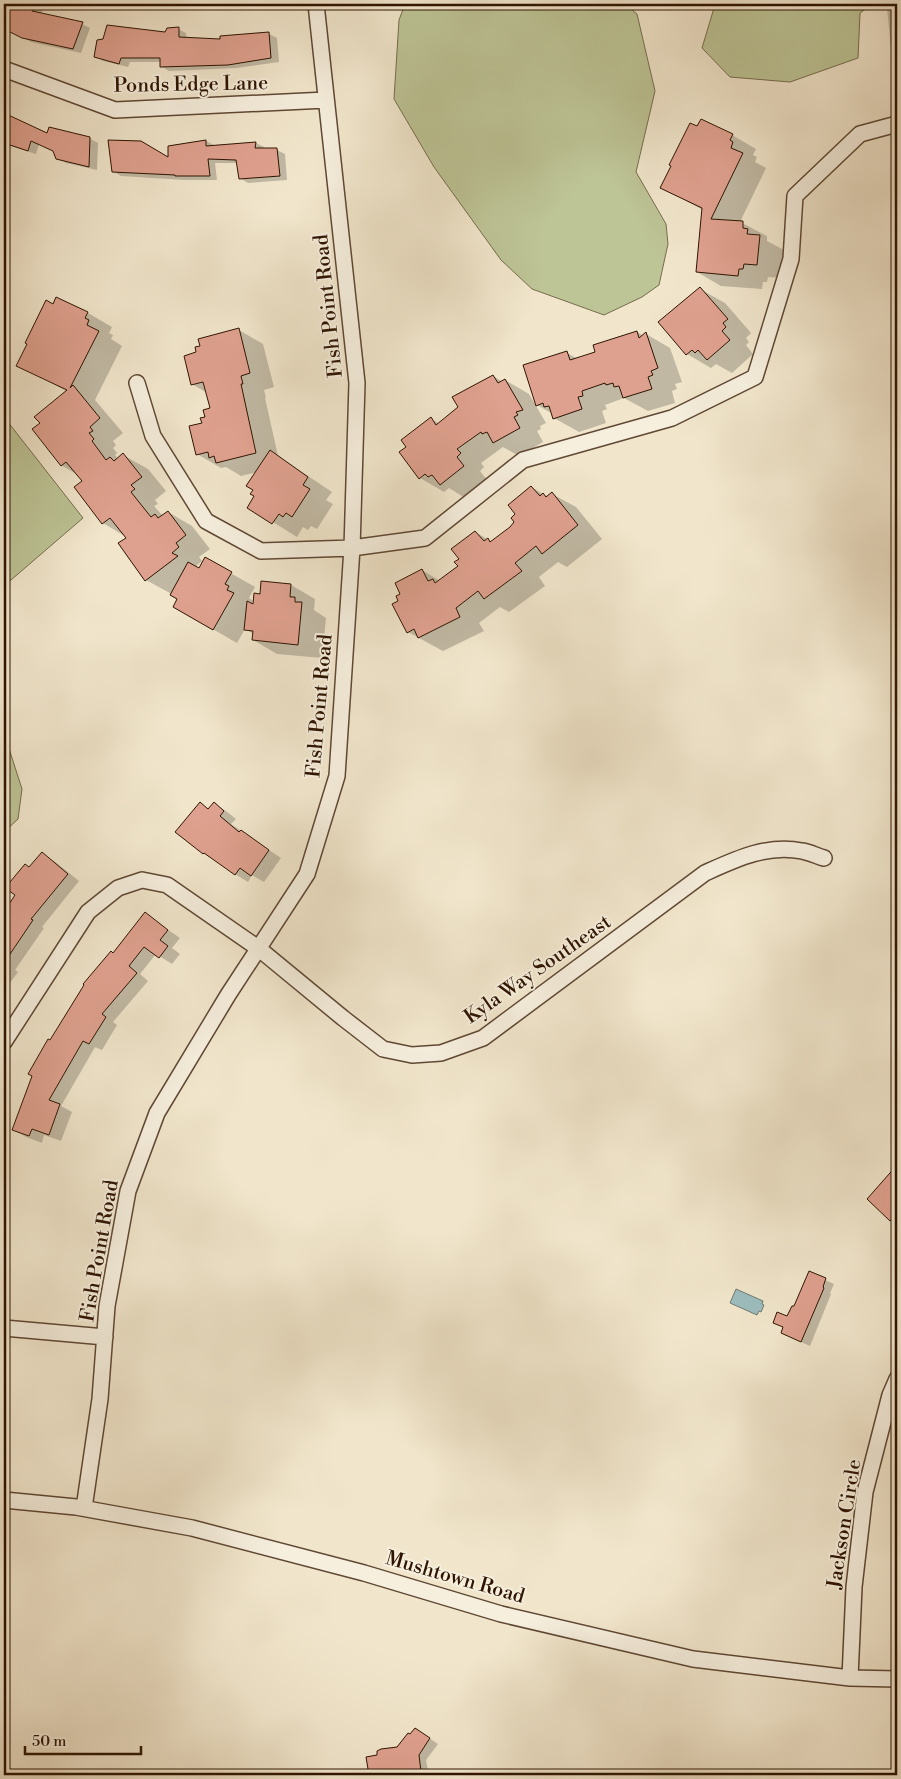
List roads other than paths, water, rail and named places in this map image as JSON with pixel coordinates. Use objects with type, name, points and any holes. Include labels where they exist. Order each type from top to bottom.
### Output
[{"type":"street","name":"Fish Point Road","points":[[84,1508],[100,1399],[107,1306],[128,1191],[157,1113],[228,995],[307,874],[337,776],[352,548],[358,383],[316,4]]},
{"type":"street","name":"Ponds Edge Lane","points":[[4,69],[115,110],[326,100]]},
{"type":"street","points":[[137,382],[154,436],[206,521],[261,551],[352,548],[425,538],[523,460],[672,418],[755,377],[790,259],[795,196],[860,134],[897,124]]},
{"type":"street","name":"Kyla Way Southeast","points":[[4,1042],[88,912],[118,888],[142,880],[167,885],[258,948],[383,1049],[412,1055],[441,1052],[483,1038],[705,873],[736,858],[766,850],[801,850],[824,858]]},
{"type":"street","points":[[4,1328],[105,1337]]},
{"type":"street","name":"Jackson Circle","points":[[850,1678],[854,1587],[865,1492],[890,1396],[897,1380]]},
{"type":"street","name":"Mushtown Road","points":[[4,1500],[84,1508],[192,1528],[364,1573],[501,1614],[693,1659],[850,1678],[897,1679]]},
{"type":"water","points":[[736,1289],[763,1301],[762,1304],[764,1305],[761,1312],[759,1311],[757,1315],[730,1303]]}]
